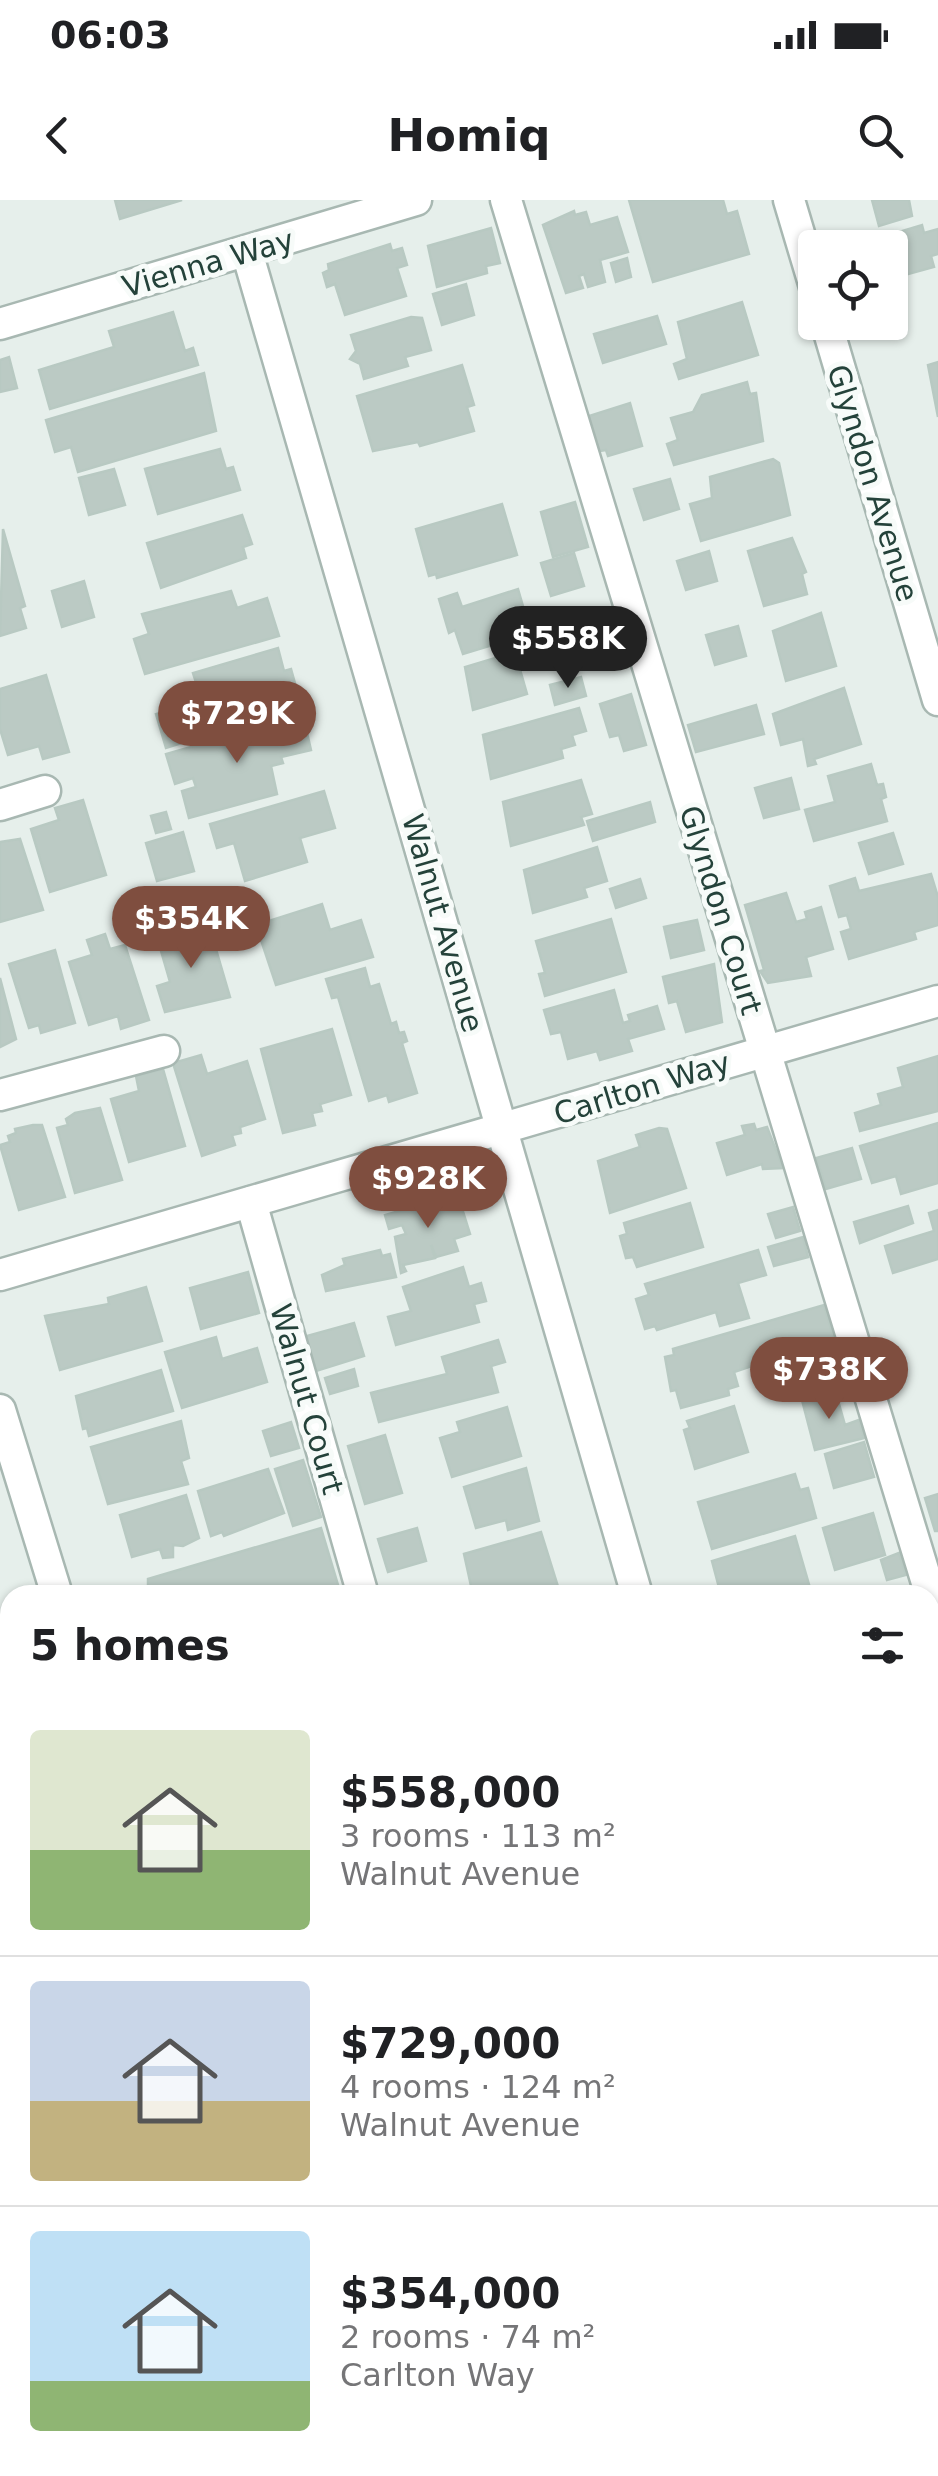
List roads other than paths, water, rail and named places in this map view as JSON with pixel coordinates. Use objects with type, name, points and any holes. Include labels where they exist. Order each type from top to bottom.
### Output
[{"type":"street","name":"Vienna Way","points":[[0,324],[416,200]]},
{"type":"street","name":"Glyndon Court","points":[[506,200],[928,1585]]},
{"type":"street","points":[[789,200],[798,230]]},
{"type":"street","name":"Walnut Avenue","points":[[246,252],[634,1585]]},
{"type":"street","name":"Glyndon Avenue","points":[[831,340],[938,700]]},
{"type":"street","points":[[0,805],[45,791]]},
{"type":"street","name":"Carlton Way","points":[[0,1275],[938,1002]]},
{"type":"street","points":[[0,1095],[164,1051]]},
{"type":"street","name":"Walnut Court","points":[[251,1202],[359,1585]]},
{"type":"street","points":[[0,1410],[54,1585]]}]
